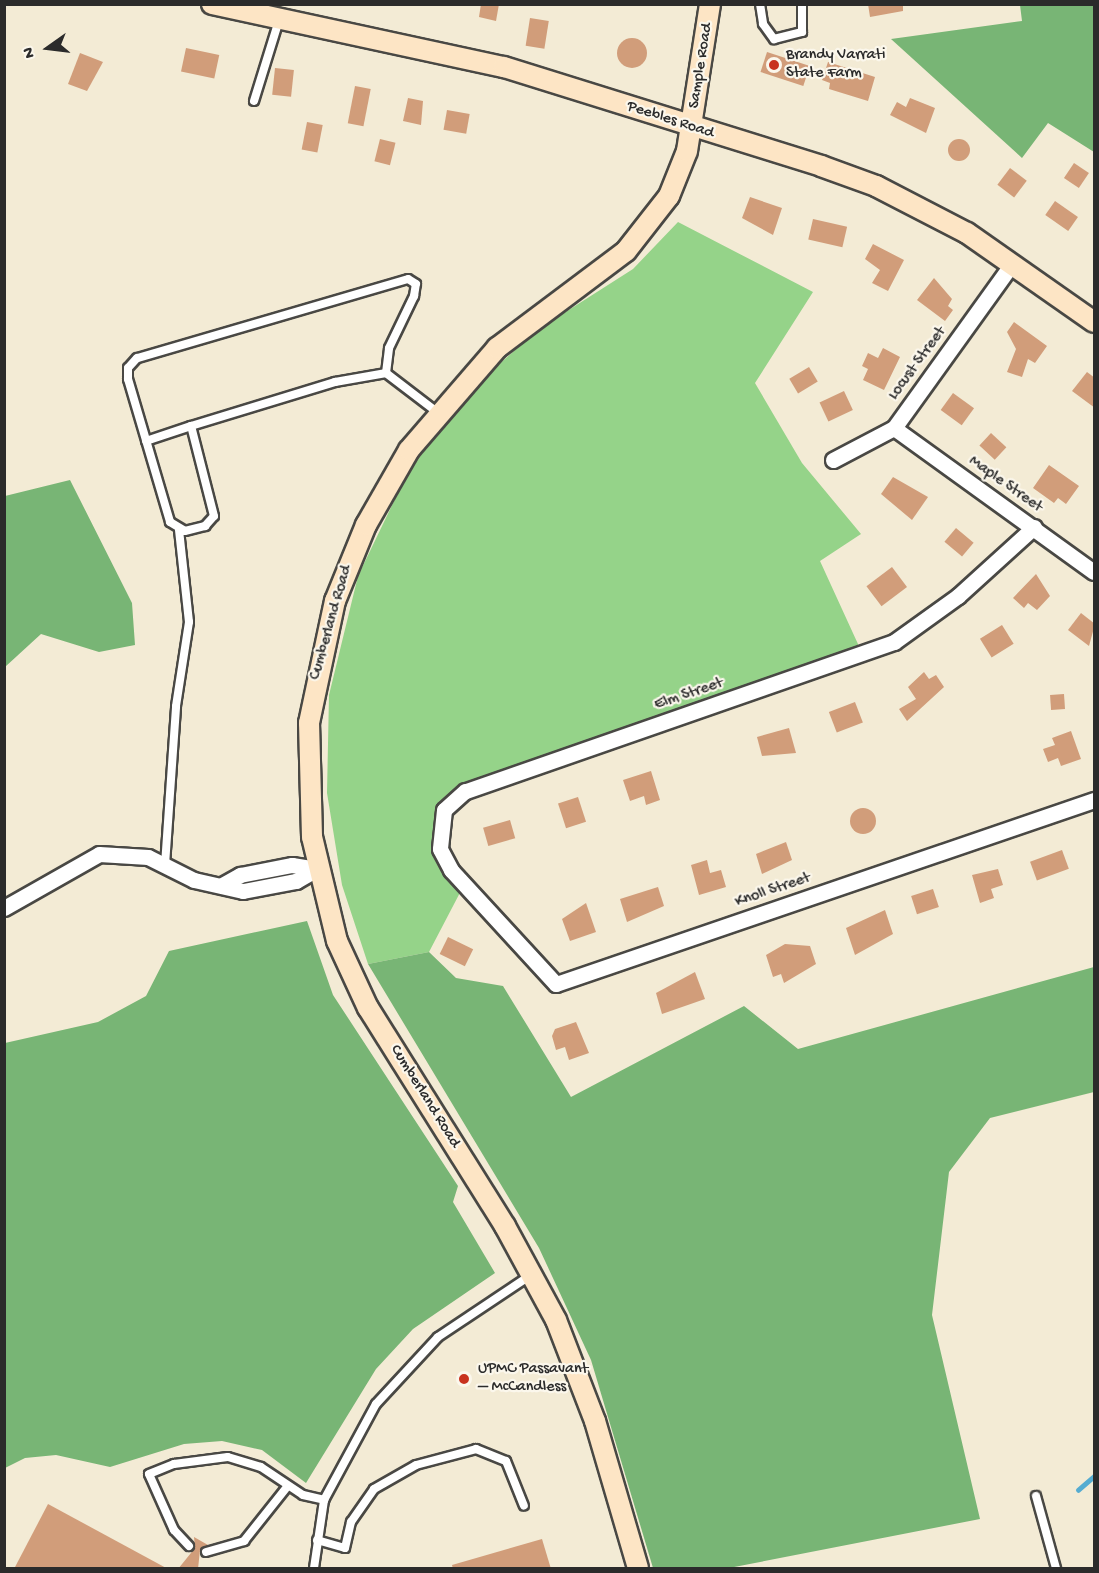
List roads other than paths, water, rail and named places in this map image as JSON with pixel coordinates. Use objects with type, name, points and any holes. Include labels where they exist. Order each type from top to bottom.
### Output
[{"type":"street","name":"Peebles Road","points":[[212,4],[504,67],[876,186],[967,233],[1095,322]]},
{"type":"street","name":"Sample Road","points":[[692,128],[710,4]]},
{"type":"street","name":"Cumberland Road","points":[[638,1569],[583,1387],[533,1274],[368,1008],[337,941],[317,869],[308,780],[311,694],[319,656],[366,525],[437,412],[497,348],[645,232],[677,178],[692,128]]},
{"type":"street","name":"Locust Street","points":[[833,460],[894,428],[1012,264]]},
{"type":"street","name":"Maple Street","points":[[894,428],[1095,572]]},
{"type":"street","name":"Elm Street","points":[[490,913],[451,870],[440,849],[441,820],[456,797],[894,642],[958,596],[1034,527]]},
{"type":"street","name":"Knoll Street","points":[[490,913],[556,984],[1095,800]]},
{"type":"street","points":[[4,908],[99,854],[131,853],[165,865],[194,880],[222,885],[240,875],[292,865],[317,869]]},
{"type":"lane","points":[[760,4],[763,24],[774,39],[802,32],[802,4]]},
{"type":"lane","points":[[254,101],[279,19]]},
{"type":"lane","points":[[165,865],[176,706],[189,622],[179,530],[170,522],[128,379],[128,368],[137,358],[408,279],[416,284],[414,296],[388,348],[386,373]]},
{"type":"lane","points":[[146,441],[334,382],[386,373],[437,412]]},
{"type":"lane","points":[[179,530],[206,526],[214,516],[191,426]]},
{"type":"lane","points":[[314,1569],[324,1500],[353,1438],[409,1365],[468,1314],[533,1274]]},
{"type":"lane","points":[[317,1540],[345,1548],[356,1513],[374,1489],[416,1465],[476,1449],[506,1461],[524,1506]]},
{"type":"lane","points":[[189,1546],[174,1530],[149,1474],[190,1459],[228,1457],[261,1467],[287,1487],[324,1500]]},
{"type":"lane","points":[[206,1552],[244,1541],[287,1487]]},
{"type":"lane","points":[[1036,1496],[1056,1569]]},
{"type":"waterway","points":[[1078,1490],[1094,1476]]},
{"type":"place","name":"Brandy Varrati State Farm","points":[[774,65]]},
{"type":"place","name":"UPMC Passavant – McCandless","points":[[464,1379]]}]
